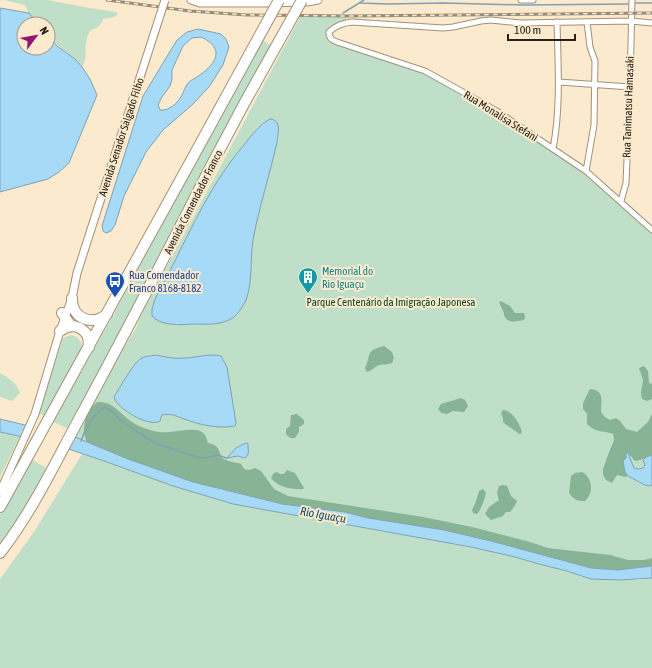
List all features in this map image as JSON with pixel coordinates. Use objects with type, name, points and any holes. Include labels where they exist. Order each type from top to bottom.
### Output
[{"type":"highway","name":"Avenida Comendador Franco","points":[[0,553],[16,532],[53,468],[120,344],[245,102],[302,0]]},
{"type":"highway","name":"Avenida Comendador Franco","points":[[0,507],[24,453],[47,420],[89,347],[193,157],[269,1]]},
{"type":"highway","points":[[72,298],[72,306],[76,314],[87,320],[100,319],[109,310]]},
{"type":"highway","points":[[60,331],[66,319],[85,332],[89,339],[89,347]]},
{"type":"main road","name":"Avenida Senador Salgado Filho","points":[[54,352],[54,336],[66,319],[77,273],[165,0]]},
{"type":"main road","points":[[191,0],[200,3],[269,1],[306,2],[318,0]]},
{"type":"main road","name":"Avenida Senador Salgado Filho","points":[[66,319],[73,280],[77,273]]},
{"type":"main road","name":"Avenida Senador Salgado Filho","points":[[0,492],[24,453],[60,331]]},
{"type":"street","points":[[521,0],[533,0]]},
{"type":"street","name":"Rua Tanimatsu Hamasaki","points":[[621,201],[626,183],[632,0]]},
{"type":"street","name":"Rua Monalisa Stefani","points":[[557,22],[521,23],[491,20],[443,28],[352,22],[342,23],[334,28],[330,32],[330,37],[332,40],[340,43],[425,71],[495,110],[586,171],[652,229]]},
{"type":"street","points":[[553,149],[557,129],[559,82],[557,22],[642,21],[652,23]]},
{"type":"street","points":[[586,171],[594,125],[595,86],[595,61],[590,47],[587,22]]},
{"type":"street","points":[[559,82],[595,86],[630,87]]},
{"type":"green space","points":[[4,0],[48,0],[116,12],[118,14],[115,17],[103,19],[99,26],[91,30],[87,37],[85,60],[82,67],[56,44],[56,16],[31,16],[25,5]]},
{"type":"green space","name":"Parque Centenário da Imigração Japonesa","points":[[300,17],[346,17],[346,20],[336,23],[331,27],[326,36],[328,41],[333,44],[350,48],[427,74],[500,116],[555,152],[589,177],[652,234],[652,566],[534,552],[491,541],[282,504],[193,482],[128,459],[75,437],[137,326],[140,317]]},
{"type":"green space","points":[[262,40],[272,46],[198,182],[69,429],[53,422],[114,314],[196,159]]},
{"type":"green space","points":[[501,301],[510,306],[515,313],[524,313],[524,320],[513,322],[509,321],[504,316],[504,312],[499,302]]},
{"type":"green space","points":[[70,335],[79,339],[82,349],[45,416],[38,413],[63,338]]},
{"type":"green space","points":[[384,346],[392,352],[394,358],[392,363],[379,365],[367,372],[365,368],[371,351]]},
{"type":"green space","points":[[644,366],[648,371],[649,383],[652,384],[652,399],[647,401],[642,399],[641,394],[643,378],[639,368]]},
{"type":"green space","points":[[0,373],[12,381],[19,389],[20,393],[12,401],[0,397]]},
{"type":"green space","points":[[590,389],[598,391],[600,394],[601,412],[605,417],[610,420],[616,418],[626,429],[637,432],[648,422],[652,414],[652,455],[635,461],[626,452],[625,472],[628,476],[625,477],[617,475],[612,483],[606,480],[603,475],[603,469],[614,440],[613,434],[596,430],[587,424],[587,414],[583,409],[583,403]]},
{"type":"green space","points":[[461,398],[465,400],[468,406],[464,412],[453,411],[447,414],[441,413],[438,409],[441,404]]},
{"type":"green space","points":[[101,402],[109,404],[132,422],[147,429],[159,432],[198,430],[202,432],[208,443],[218,448],[222,458],[241,464],[244,469],[249,470],[255,468],[261,471],[274,489],[288,496],[423,517],[472,527],[548,548],[610,555],[628,560],[644,560],[652,558],[652,566],[618,570],[591,568],[444,530],[368,518],[345,512],[282,504],[193,482],[128,459],[87,442],[84,433],[86,416],[96,403]]},
{"type":"green space","points":[[503,410],[510,412],[516,418],[522,433],[519,434],[503,422],[501,413]]},
{"type":"green space","points":[[297,414],[304,420],[304,424],[299,427],[299,432],[295,438],[290,438],[286,434],[286,429],[290,426],[291,415]]},
{"type":"green space","points":[[0,432],[20,436],[0,477]]},
{"type":"green space","points":[[82,454],[173,486],[233,504],[471,547],[567,571],[639,580],[652,578],[652,668],[0,668],[0,579],[34,532]]},
{"type":"green space","points":[[31,459],[48,469],[11,530],[0,545],[0,515]]},
{"type":"green space","points":[[287,470],[295,473],[304,488],[303,489],[281,486],[271,478],[276,472],[284,474]]},
{"type":"green space","points":[[582,472],[588,478],[591,486],[590,494],[585,501],[576,500],[569,493],[571,476],[575,473]]},
{"type":"green space","points":[[499,486],[507,486],[511,496],[517,501],[510,512],[506,512],[503,516],[491,520],[485,514],[489,507],[499,500],[497,493]]},
{"type":"green space","points":[[483,489],[486,493],[483,504],[477,514],[473,513],[472,510],[479,491]]},
{"type":"water","points":[[0,8],[29,13],[31,16],[16,16],[16,56],[56,56],[56,45],[75,59],[82,67],[90,79],[97,95],[69,163],[48,179],[0,192]]},
{"type":"water","points":[[198,29],[221,34],[226,39],[229,47],[223,65],[209,87],[192,105],[163,130],[146,152],[124,196],[115,225],[111,231],[106,233],[103,231],[102,226],[143,96],[177,40],[187,32]],"holes":[[[201,37],[214,47],[216,52],[216,57],[213,62],[209,67],[189,82],[176,104],[170,108],[160,110],[158,105],[170,86],[172,70],[183,46],[192,38]]]},
{"type":"water","points":[[270,119],[274,120],[278,124],[277,142],[255,228],[252,247],[250,285],[244,305],[234,317],[224,322],[176,325],[160,322],[152,316],[152,309],[155,299],[206,200],[230,162],[262,124]]},
{"type":"water","points":[[156,355],[177,358],[212,355],[221,356],[227,367],[236,423],[235,426],[209,426],[168,414],[162,415],[160,421],[148,422],[134,416],[120,406],[114,397],[130,371],[142,358]]},
{"type":"water","name":"Rio Iguaçu","points":[[0,419],[75,437],[128,459],[193,482],[282,504],[345,512],[368,518],[444,530],[591,568],[618,570],[652,566],[652,578],[620,580],[591,579],[515,557],[471,547],[233,504],[173,486],[51,443],[0,432]]},
{"type":"water","points":[[246,443],[248,444],[248,455],[246,457],[244,458],[238,456],[227,458],[236,448]]},
{"type":"water","points":[[626,452],[628,453],[634,468],[638,469],[643,468],[645,465],[643,460],[646,457],[652,455],[652,485],[645,485],[628,476],[625,472],[623,461],[626,458]]},
{"type":"pier","points":[[27,424],[71,434],[63,449],[20,438]]},
{"type":"waterway","points":[[343,13],[364,0]]},
{"type":"waterway","points":[[360,3],[524,5],[628,4]]},
{"type":"waterway","points":[[635,3],[652,3]]},
{"type":"waterway","points":[[81,441],[90,422],[96,414],[105,407],[131,428],[157,444],[196,457],[205,458],[217,455],[227,458]]},
{"type":"railway","points":[[107,0],[190,11],[247,15],[350,16],[652,13]]},
{"type":"place","name":"Memorial do Rio Iguaçu","points":[[308,294]]},
{"type":"place","name":"Rua Comendador Franco 8168-8182","points":[[115,298]]}]
